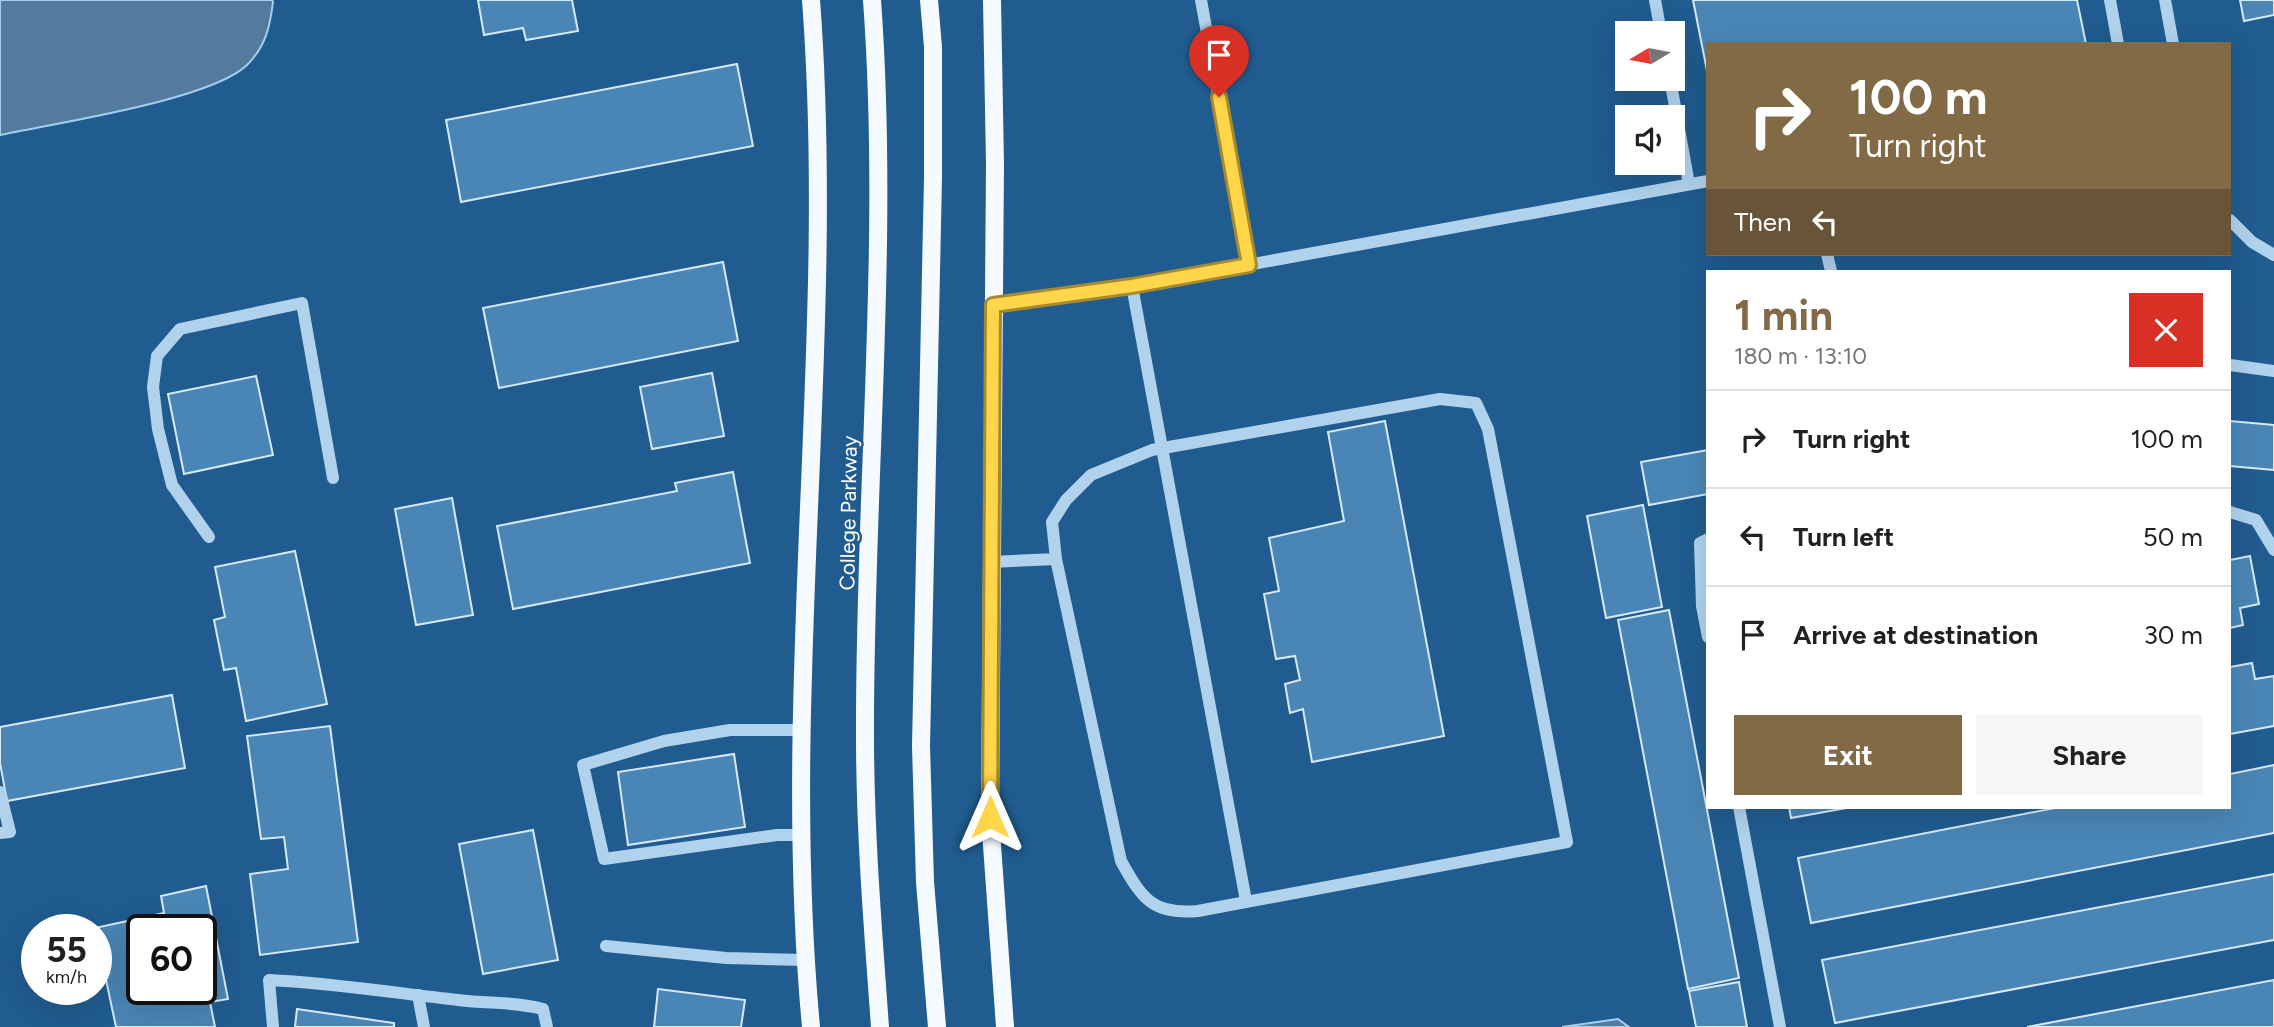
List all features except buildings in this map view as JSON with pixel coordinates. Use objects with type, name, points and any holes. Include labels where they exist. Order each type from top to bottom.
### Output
[{"type":"main road","points":[[811,0],[818,175],[815,368],[799,835],[811,1027]]},
{"type":"main road","name":"College Parkway","points":[[872,0],[879,177],[865,736],[869,877],[880,1027]]},
{"type":"main road","points":[[929,0],[933,177],[921,746],[925,882],[937,1027]]},
{"type":"main road","points":[[992,0],[995,163],[990,817],[1005,1027]]},
{"type":"street","points":[[1201,0],[1249,265]]},
{"type":"street","points":[[1655,0],[1659,21]]},
{"type":"street","points":[[2109,0],[2118,42]]},
{"type":"street","points":[[2165,0],[2173,42]]},
{"type":"street","points":[[1672,91],[1689,184]]},
{"type":"street","points":[[993,305],[1132,286],[1706,181]]},
{"type":"street","points":[[2231,221],[2252,242],[2274,255]]},
{"type":"street","points":[[1132,286],[1246,901]]},
{"type":"street","points":[[209,537],[173,485],[158,429],[153,387],[157,356],[180,329],[302,303],[333,478]]},
{"type":"street","points":[[2231,365],[2274,371]]},
{"type":"street","points":[[1440,399],[1476,403],[1488,429],[1567,842],[1174,913],[1156,908],[1136,888],[1121,861],[1056,559],[1052,522],[1066,500],[1091,475],[1160,448],[1440,399]]},
{"type":"street","points":[[2231,512],[2256,520],[2274,550]]},
{"type":"street","points":[[1706,540],[1700,543],[1702,606],[1706,627]]},
{"type":"street","points":[[991,562],[1056,559]]},
{"type":"street","points":[[799,835],[777,835],[604,859],[583,765],[664,741],[730,730],[802,730]]},
{"type":"street","points":[[0,792],[10,832],[0,833]]},
{"type":"street","points":[[1739,809],[1780,1027]]},
{"type":"street","points":[[606,946],[726,958],[805,960]]},
{"type":"street","points":[[273,1027],[269,981],[310,982],[462,1000],[511,1001],[544,1009],[547,1027]]},
{"type":"street","points":[[418,995],[425,1027]]},
{"type":"water","points":[[0,0],[273,2],[259,51],[247,65],[228,78],[201,89],[131,109],[0,135]]},
{"type":"water","points":[[1618,1019],[1629,1027],[1562,1027]]},
{"type":"route","points":[[990,817],[993,305],[1132,286],[1249,265],[1219,97]]}]
